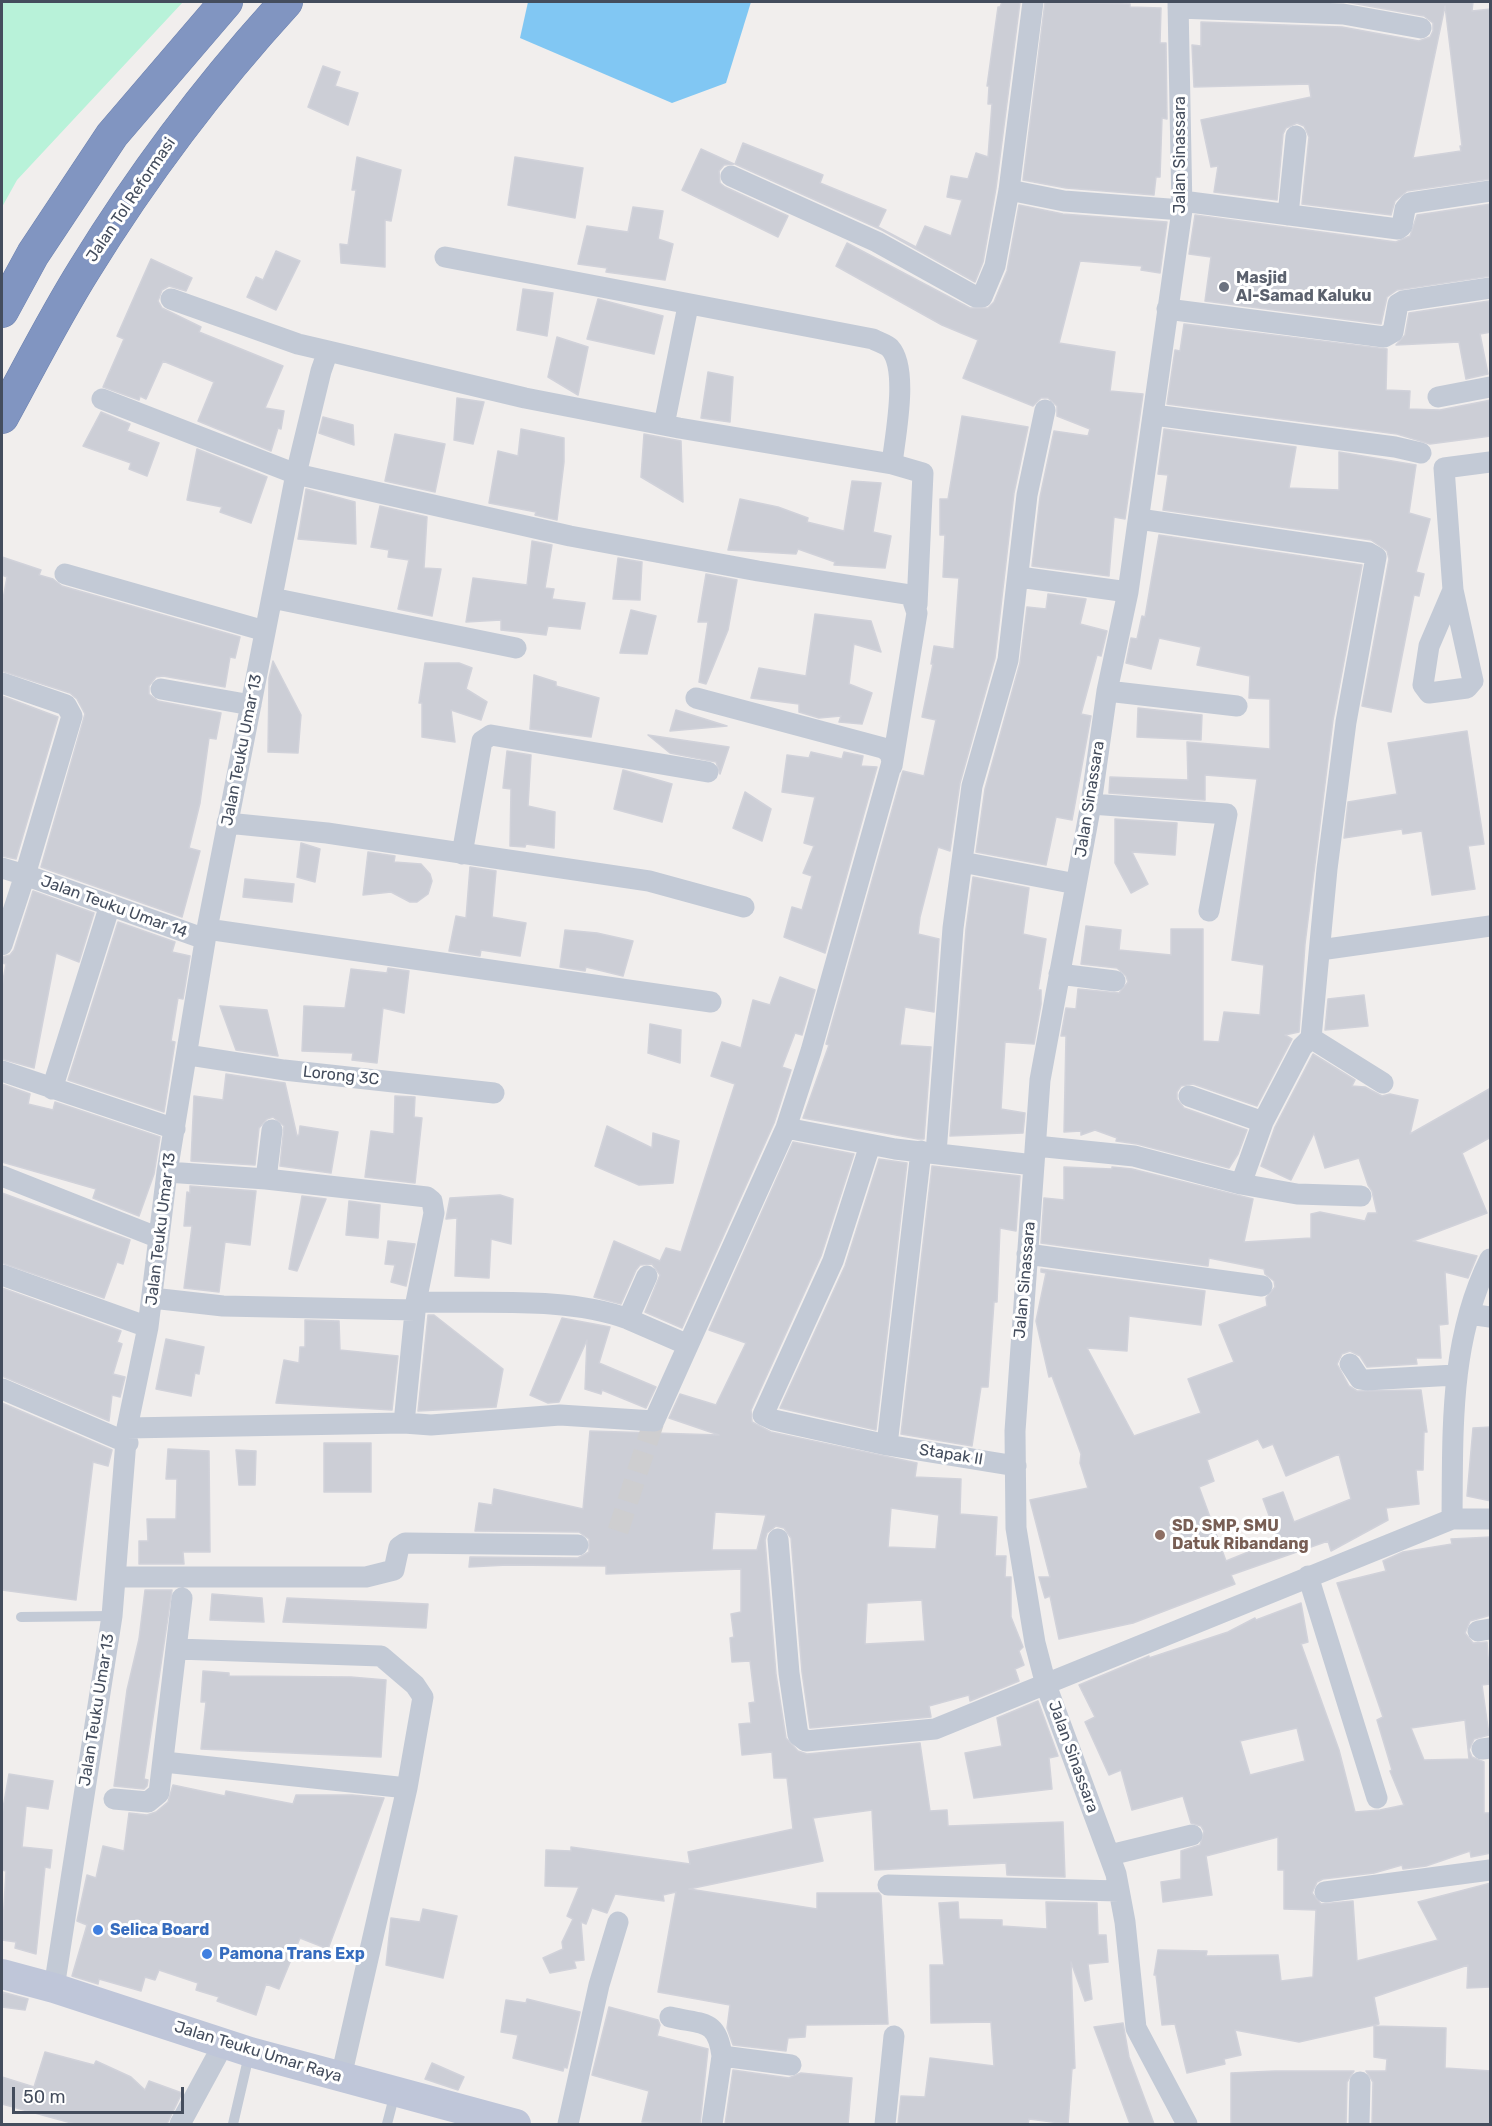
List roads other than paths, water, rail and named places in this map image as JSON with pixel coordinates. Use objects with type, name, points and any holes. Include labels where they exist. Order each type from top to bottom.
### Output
[{"type":"highway","points":[[2,311],[33,254],[112,135],[226,2]]},
{"type":"highway","name":"Jalan Tol Reformasi","points":[[2,417],[83,271],[153,164],[239,53],[286,2]]},
{"type":"main road","name":"Jalan Teuku Umar Raya","points":[[2,1974],[54,1988],[237,2048],[395,2093],[516,2124]]},
{"type":"street","points":[[731,176],[877,242],[980,298],[983,296],[995,266],[1009,190],[1033,2]]},
{"type":"street","points":[[1178,5],[1343,14],[1421,28]]},
{"type":"street","name":"Jalan Sinassara","points":[[1178,5],[1182,206],[1128,592],[1107,691],[1091,804],[1040,1080],[1017,1389],[1016,1528],[1024,1589],[1046,1685],[1110,1855],[1119,1891],[1125,1922],[1134,2023],[1187,2124]]},
{"type":"street","points":[[1288,215],[1296,136]]},
{"type":"street","points":[[1009,190],[1064,201],[1182,206],[1288,215],[1398,229],[1402,226],[1405,209],[1410,203],[1491,191]]},
{"type":"street","points":[[445,257],[688,306],[873,339],[889,347],[897,363],[900,379],[892,464]]},
{"type":"street","points":[[1167,309],[1384,337],[1393,332],[1398,304],[1402,302],[1491,288]]},
{"type":"street","points":[[2,1389],[128,1435],[404,1424],[431,1425],[560,1415],[654,1421],[786,1128],[811,1052],[892,766],[918,614],[912,600],[923,473],[892,464],[664,425],[525,398],[298,344],[171,299]]},
{"type":"street","points":[[664,425],[688,306]]},
{"type":"street","name":"Jalan Teuku Umar 13","points":[[54,1988],[112,1616],[128,1435],[148,1327],[167,1172],[188,1055],[206,934],[296,474],[328,351]]},
{"type":"street","points":[[1438,397],[1491,387]]},
{"type":"street","points":[[102,399],[296,474],[570,536],[912,600]]},
{"type":"street","points":[[887,1444],[928,1152],[953,928],[972,786],[1008,660],[1027,495],[1045,410]]},
{"type":"street","points":[[1154,415],[1383,445],[1421,453]]},
{"type":"street","points":[[1453,590],[1444,468],[1491,462]]},
{"type":"street","points":[[1139,519],[1369,553],[1376,557],[1346,722],[1311,1038],[1302,1047],[1263,1122],[1241,1184]]},
{"type":"street","points":[[65,574],[265,631]]},
{"type":"street","points":[[1019,577],[1128,592]]},
{"type":"street","points":[[272,598],[516,648]]},
{"type":"street","points":[[2,683],[66,705],[72,713],[25,875],[2,868]]},
{"type":"street","points":[[161,689],[251,705]]},
{"type":"street","points":[[1107,691],[1237,706]]},
{"type":"street","points":[[696,698],[883,748],[890,753],[892,766]]},
{"type":"street","points":[[462,854],[482,741],[491,735],[708,772]]},
{"type":"street","points":[[1091,804],[1227,814],[1209,911]]},
{"type":"street","points":[[227,823],[327,833],[649,881],[744,907]]},
{"type":"street","points":[[962,862],[1076,884]]},
{"type":"street","name":"Jalan Teuku Umar 14","points":[[2,945],[25,875],[110,905],[206,934],[711,1002]]},
{"type":"street","points":[[52,1089],[110,905]]},
{"type":"street","points":[[1320,950],[1491,926]]},
{"type":"street","points":[[1059,974],[1115,981]]},
{"type":"street","points":[[1311,1038],[1383,1083]]},
{"type":"street","name":"Lorong 3C","points":[[188,1055],[284,1071],[494,1093]]},
{"type":"street","points":[[2,1071],[174,1129]]},
{"type":"street","points":[[1189,1096],[1263,1122]]},
{"type":"street","points":[[786,1128],[870,1145],[928,1152],[1134,1156],[1241,1184],[1297,1194],[1361,1196]]},
{"type":"street","points":[[266,1179],[272,1130]]},
{"type":"street","name":"Stapak II","points":[[870,1145],[833,1261],[763,1415],[774,1420],[887,1444],[1016,1466]]},
{"type":"street","points":[[167,1172],[388,1191],[427,1197],[432,1201],[434,1213],[416,1306],[404,1424]]},
{"type":"street","points":[[2,1176],[159,1238]]},
{"type":"street","points":[[1027,1254],[1262,1286]]},
{"type":"street","points":[[1452,1519],[1455,1375],[1469,1314],[1491,1259]]},
{"type":"street","points":[[2,1275],[148,1327]]},
{"type":"street","points":[[628,1320],[647,1276]]},
{"type":"street","points":[[152,1298],[223,1306],[561,1305],[609,1313],[688,1346]]},
{"type":"street","points":[[1469,1314],[1491,1317]]},
{"type":"street","points":[[1350,1364],[1360,1379],[1366,1380],[1455,1375]]},
{"type":"street","points":[[778,1539],[789,1673],[797,1730],[803,1740],[924,1732],[1046,1685],[1452,1519],[1491,1518]]},
{"type":"street","points":[[116,1577],[381,1575],[394,1570],[399,1547],[405,1543],[578,1545]]},
{"type":"street","points":[[1308,1576],[1377,1798]]},
{"type":"street","points":[[114,1799],[148,1802],[157,1797],[164,1762],[182,1598]]},
{"type":"street","points":[[177,1649],[373,1655],[386,1660],[415,1684],[423,1697],[407,1788],[341,2077]]},
{"type":"street","points":[[164,1762],[407,1788]]},
{"type":"street","points":[[1110,1855],[1192,1835]]},
{"type":"street","points":[[1324,1892],[1491,1870]]},
{"type":"street","points":[[888,1885],[1119,1891]]},
{"type":"street","points":[[568,2124],[599,1985],[618,1922]]},
{"type":"street","points":[[670,2018],[714,2028],[719,2035],[722,2055],[712,2124]]},
{"type":"street","points":[[885,2124],[894,2036]]},
{"type":"street","points":[[180,2124],[237,2048]]},
{"type":"street","points":[[722,2055],[791,2065]]},
{"type":"street","points":[[1359,2124],[1360,2082]]},
{"type":"lane","points":[[21,1617],[112,1616]]},
{"type":"lane","points":[[233,2124],[237,2048]]},
{"type":"lane","points":[[387,2124],[395,2093]]},
{"type":"water","points":[[528,2],[751,2],[726,83],[672,103],[520,38]]},
{"type":"tunnel","points":[[618,1531],[654,1421]]},
{"type":"place","name":"Masjid Al-Samad Kaluku","points":[[1224,287]]},
{"type":"place","name":"SD, SMP, SMU Datuk Ribandang","points":[[1160,1535]]},
{"type":"place","name":"Selica Board","points":[[98,1930]]},
{"type":"place","name":"Pamona Trans Exp","points":[[207,1954]]}]
